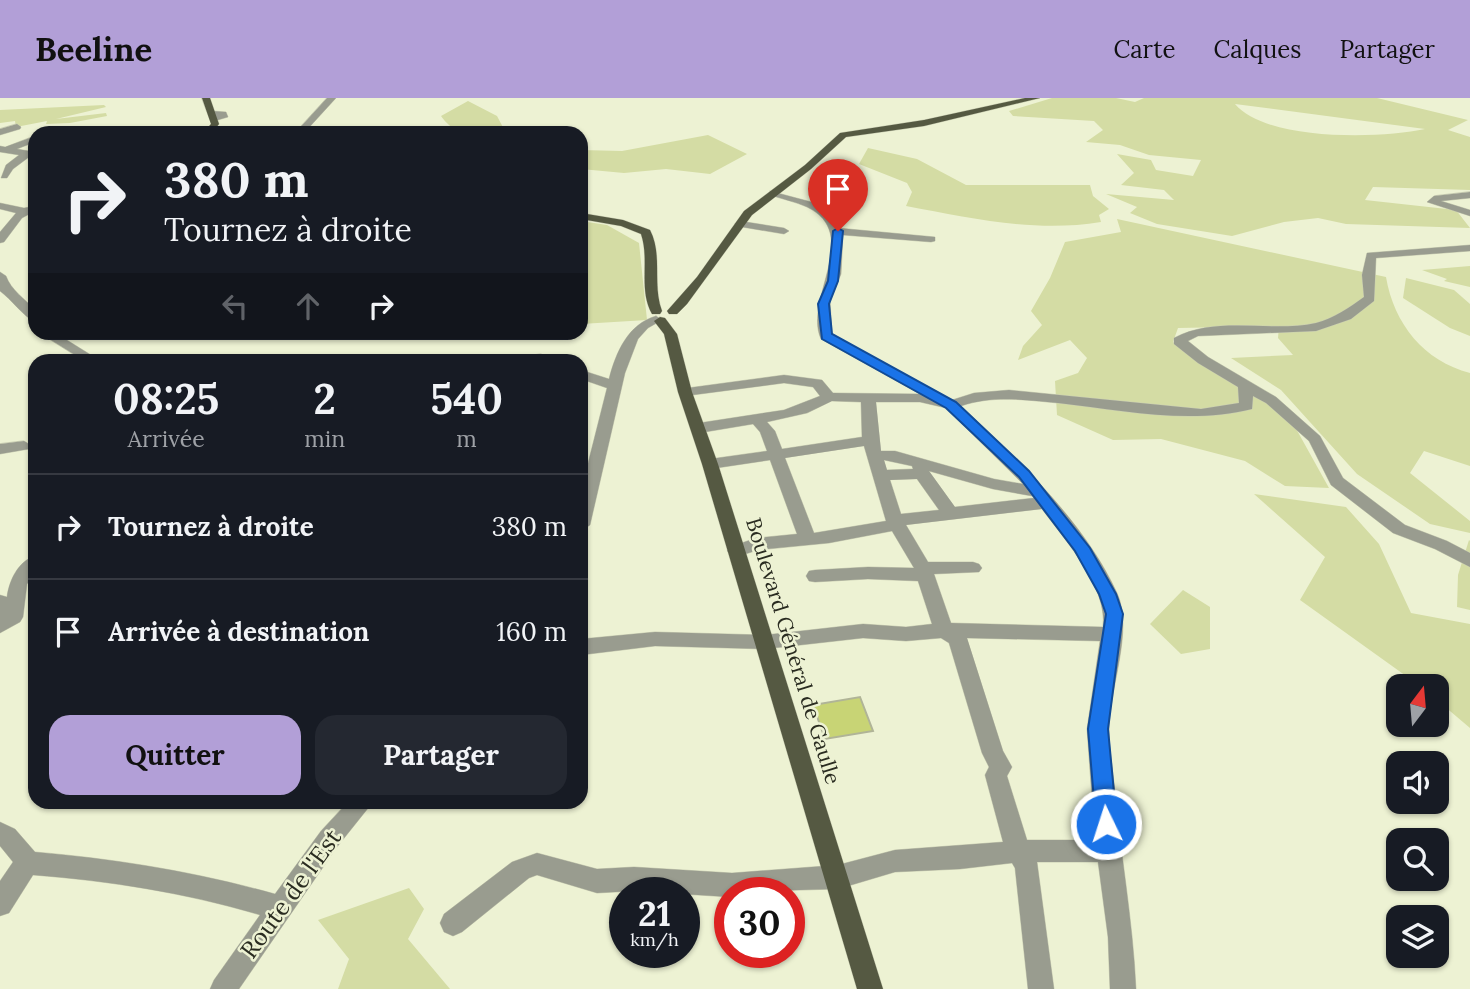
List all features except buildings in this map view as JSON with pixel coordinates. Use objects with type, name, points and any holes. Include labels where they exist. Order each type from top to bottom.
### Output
[{"type":"main road","points":[[206,98],[213,126]]},
{"type":"main road","points":[[663,315],[695,289],[754,207],[806,169],[824,154],[833,141],[843,135],[924,123],[1036,98]]},
{"type":"main road","name":"Boulevard Général de Gaulle","points":[[588,217],[623,223],[646,232],[650,241],[649,297],[663,315],[838,877],[870,989]]},
{"type":"street","points":[[306,126],[332,98]]},
{"type":"street","points":[[213,117],[233,107]]},
{"type":"street","points":[[0,132],[16,127]]},
{"type":"street","points":[[2,152],[28,142]]},
{"type":"street","points":[[2,152],[28,154]]},
{"type":"street","points":[[4,176],[9,167],[28,156]]},
{"type":"street","points":[[774,192],[815,206],[827,215],[837,238]]},
{"type":"street","points":[[1470,195],[1434,199],[1432,202],[1470,213]]},
{"type":"street","points":[[0,206],[28,209]]},
{"type":"street","points":[[0,217],[28,210]]},
{"type":"street","points":[[0,240],[18,216],[28,210]]},
{"type":"street","points":[[740,223],[783,231]]},
{"type":"street","points":[[931,239],[838,231],[833,281],[824,304],[826,336],[951,405],[1011,460],[1064,524],[1099,574],[1115,614],[1098,729],[1108,851],[1121,937],[1123,989]]},
{"type":"street","points":[[1470,248],[1371,255],[1368,275],[1370,298],[1346,316],[1316,327],[1195,332],[1179,341],[1245,386],[1271,400],[1315,439],[1338,481],[1399,529],[1441,545],[1470,562]]},
{"type":"street","points":[[0,276],[4,288],[28,310]]},
{"type":"street","points":[[588,497],[616,384],[632,338],[643,325],[663,315]]},
{"type":"street","points":[[58,340],[82,354]]},
{"type":"street","points":[[588,377],[602,383],[616,384]]},
{"type":"street","points":[[685,392],[784,379],[817,383],[830,397]]},
{"type":"street","points":[[699,428],[756,419],[822,402],[830,397],[920,398],[951,405],[974,397],[1009,394],[1201,413],[1247,405],[1245,386]]},
{"type":"street","points":[[868,396],[875,457],[895,521],[924,571],[944,630],[958,639],[993,753],[1001,767],[996,775],[1018,851],[1027,866],[1041,989]]},
{"type":"street","points":[[756,419],[767,431],[807,537]]},
{"type":"street","points":[[0,449],[24,446]]},
{"type":"street","points":[[588,462],[595,462],[600,449]]},
{"type":"street","points":[[710,464],[775,453],[875,457],[1041,497]]},
{"type":"street","points":[[921,469],[951,514]]},
{"type":"street","points":[[736,551],[756,544],[829,537],[893,525],[895,521],[1014,505],[1041,497]]},
{"type":"street","points":[[815,576],[973,568]]},
{"type":"street","points":[[6,622],[18,582],[28,570]]},
{"type":"street","points":[[0,602],[6,622]]},
{"type":"street","points":[[588,646],[655,639],[765,642],[863,631],[906,634],[944,630],[1110,634]]},
{"type":"street","name":"Route de l'Est","points":[[223,989],[329,839],[356,809]]},
{"type":"street","points":[[0,833],[7,837],[29,863],[113,870],[220,891],[280,908]]},
{"type":"street","points":[[453,923],[521,870],[537,864],[597,881],[634,879],[732,885],[838,877],[895,861],[960,858],[1018,851],[1108,851]]},
{"type":"street","points":[[0,904],[19,872],[29,863]]},
{"type":"green space","points":[[1052,98],[1116,98],[1135,102],[1144,98],[1377,98],[1468,120],[1448,130],[1470,137],[1470,190],[1373,187],[1365,200],[1456,210],[1470,228],[1346,224],[1318,218],[1284,222],[1232,236],[1157,224],[1130,213],[1137,207],[1106,194],[1174,200],[1164,190],[1121,185],[1134,173],[1117,154],[1151,160],[1156,170],[1193,176],[1201,160],[1149,155],[1120,145],[1086,142],[1103,130],[1094,121],[1013,116],[1009,111]],"holes":[[[1235,104],[1425,129],[1380,135],[1297,131],[1271,125],[1250,116]]]},
{"type":"green space","points":[[468,101],[497,116],[502,126],[451,126],[441,116]]},
{"type":"green space","points":[[106,107],[56,119],[106,113],[107,116],[70,123],[46,124],[47,121],[16,127],[15,121],[0,123],[0,110]]},
{"type":"green space","points":[[708,135],[747,154],[710,174],[666,169],[624,173],[588,170],[588,150],[622,151]]},
{"type":"green space","points":[[868,148],[917,159],[966,185],[1090,185],[1093,196],[1109,209],[1099,215],[1101,222],[1052,226],[1003,223],[906,206],[912,192],[907,183],[859,164]]},
{"type":"green space","points":[[1117,219],[1386,277],[1396,310],[1414,338],[1439,360],[1470,373],[1470,466],[1424,451],[1410,473],[1470,521],[1470,533],[1430,524],[1357,474],[1281,390],[1231,358],[1293,355],[1278,338],[1279,326],[1178,328],[1173,342],[1197,360],[1289,416],[1329,488],[1285,486],[1245,461],[1161,439],[1113,440],[1057,415],[1055,381],[1078,373],[1087,358],[1070,340],[1018,360],[1023,346],[1042,325],[1031,311],[1050,278],[1065,242],[1121,232]]},
{"type":"green space","points":[[588,222],[607,225],[639,243],[647,320],[588,324]]},
{"type":"green space","points":[[1470,266],[1470,287],[1444,281],[1447,279],[1422,270]]},
{"type":"green space","points":[[1406,278],[1454,290],[1470,304],[1470,336],[1450,328],[1403,298]]},
{"type":"green space","points":[[1254,494],[1346,507],[1379,544],[1411,613],[1470,624],[1470,728],[1449,710],[1449,674],[1403,674],[1300,600],[1325,557]]},
{"type":"green space","points":[[1469,540],[1470,610],[1457,607],[1458,575]]},
{"type":"green space","points":[[1183,590],[1210,607],[1210,649],[1181,654],[1150,624]]},
{"type":"green space","points":[[409,888],[424,909],[408,939],[450,989],[338,989],[349,959],[318,920]]},
{"type":"route","points":[[838,231],[833,281],[824,304],[826,336],[951,405],[1024,474],[1099,574],[1115,614],[1098,729],[1106,824]]}]
